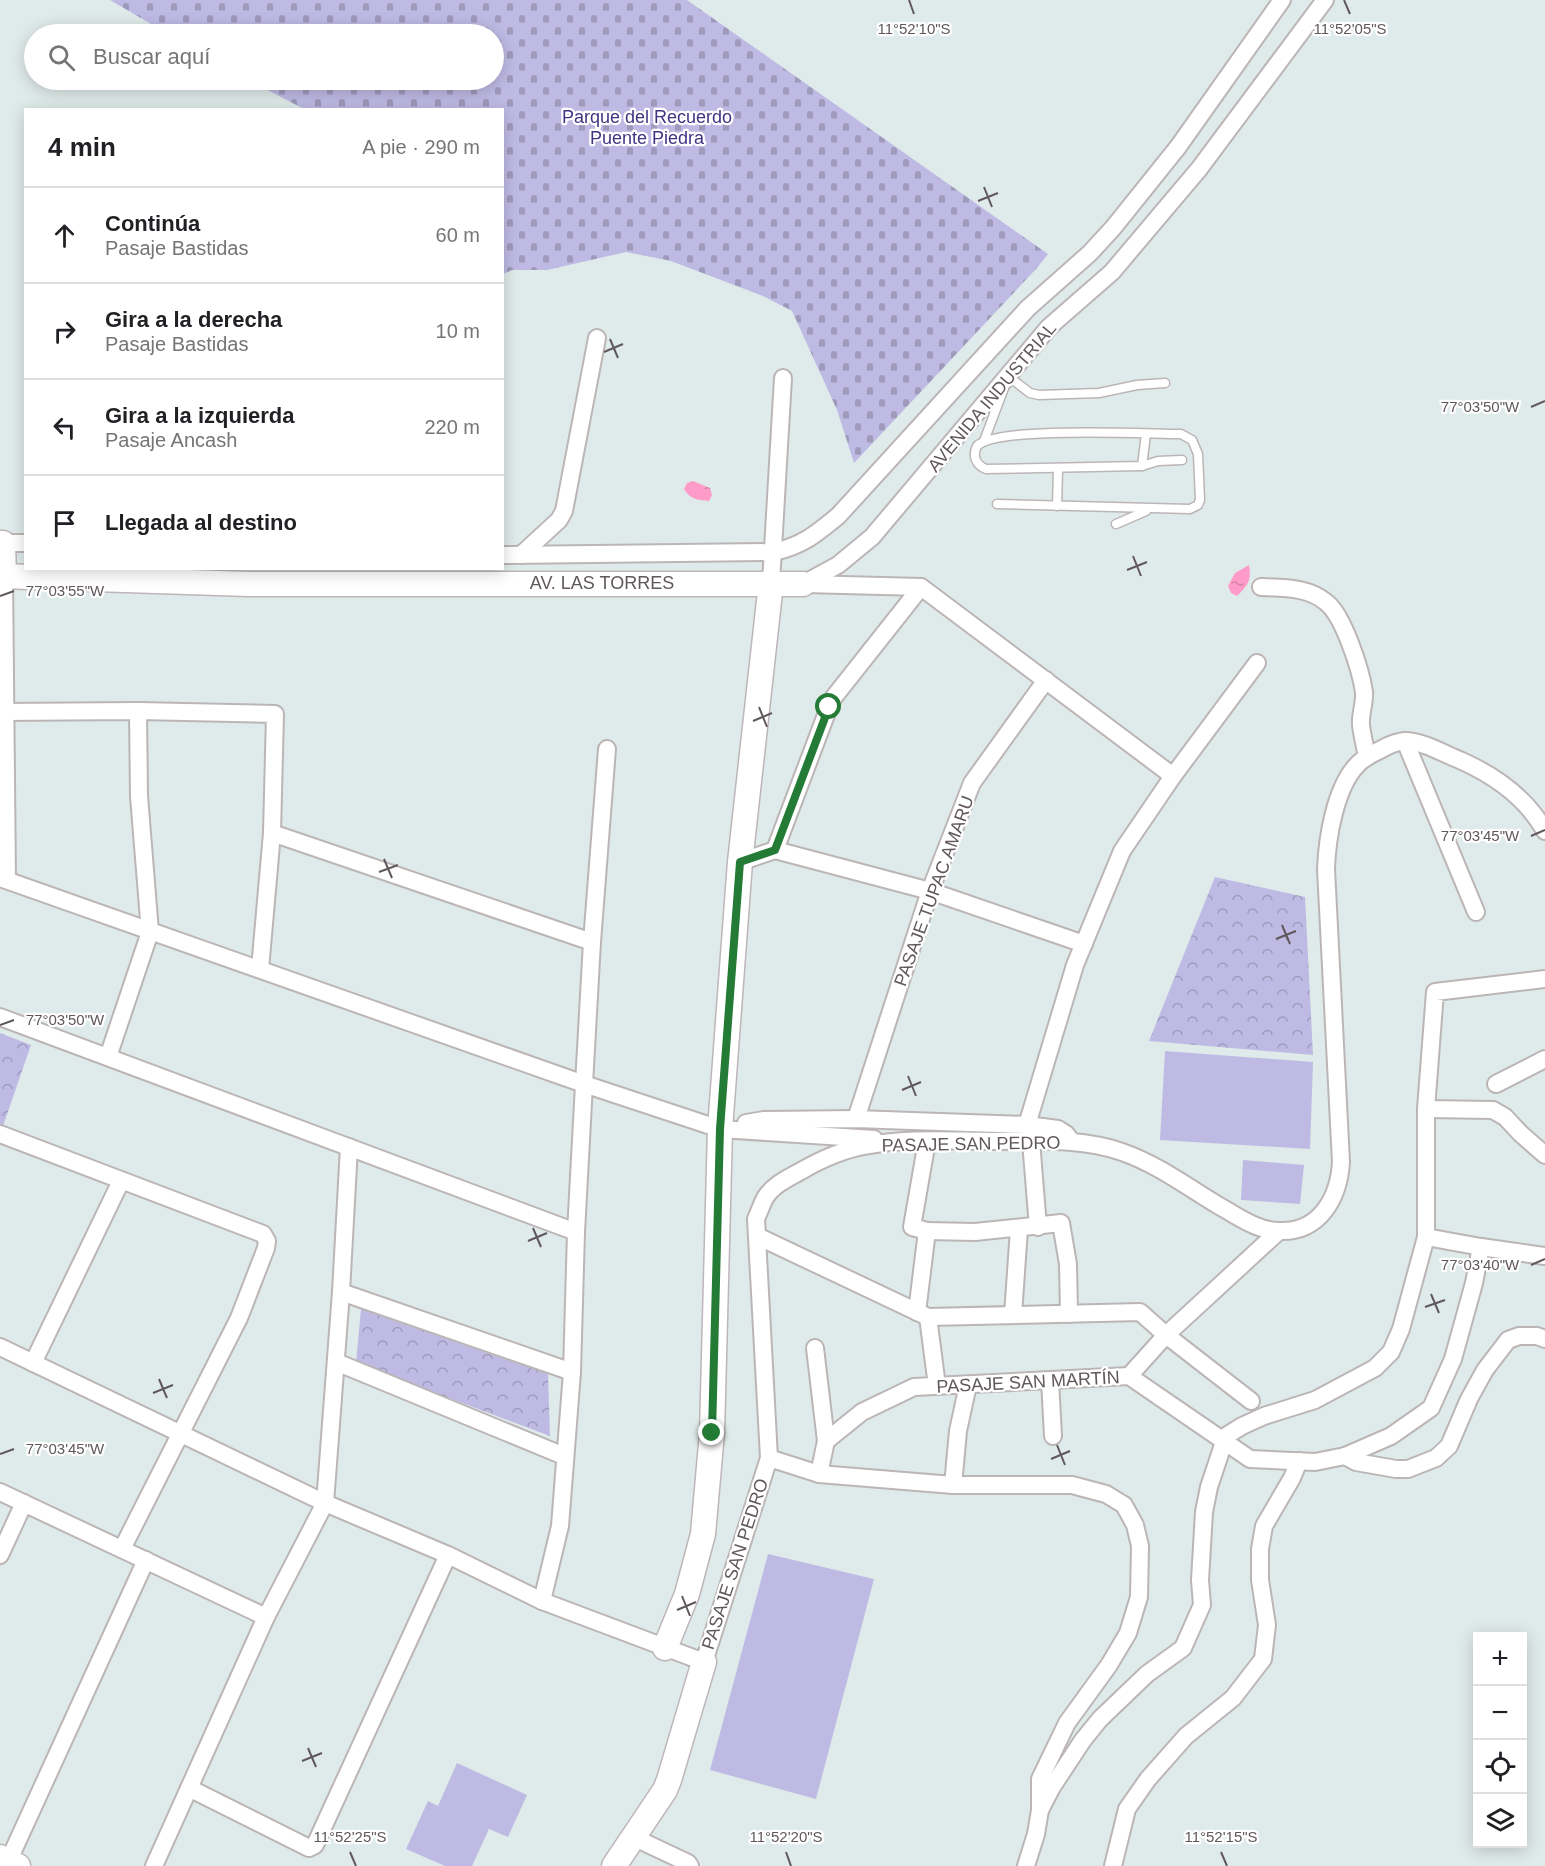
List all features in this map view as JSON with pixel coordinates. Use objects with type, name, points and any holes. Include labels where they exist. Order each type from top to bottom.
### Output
[{"type":"street","name":"AV. LAS TORRES","points":[[504,555],[774,552],[793,548],[812,537],[838,516],[1028,308],[1113,228],[1178,147],[1282,0]]},
{"type":"street","name":"AVENIDA INDUSTRIAL","points":[[803,584],[838,565],[872,537],[1049,327],[1113,272],[1199,169],[1325,0]]},
{"type":"street","points":[[520,555],[560,520],[564,511],[597,338]]},
{"type":"street","points":[[665,1648],[687,1594],[703,1534],[712,1433],[720,1129],[740,862],[774,552],[783,378]]},
{"type":"street","points":[[10,543],[2,576],[4,879],[584,1084],[720,1129],[906,1142]]},
{"type":"street","name":"AV. LAS TORRES","points":[[2,576],[249,584],[803,584]]},
{"type":"street","points":[[803,584],[921,587],[1173,776]]},
{"type":"street","points":[[775,850],[829,707],[921,587]]},
{"type":"street","points":[[1261,587],[1289,588],[1309,592],[1328,603],[1356,657],[1364,694],[1361,723],[1367,757]]},
{"type":"street","points":[[1027,1125],[1075,965],[1122,851],[1173,776],[1257,663]]},
{"type":"street","name":"PASAJE TUPAC AMARU","points":[[856,1119],[930,891],[977,774],[1046,680]]},
{"type":"street","points":[[3,712],[138,711],[275,714],[272,833],[260,969]]},
{"type":"street","points":[[108,1057],[150,932],[139,796],[138,711]]},
{"type":"street","points":[[1405,741],[1476,912]]},
{"type":"street","points":[[1129,1376],[1166,1335],[1279,1231],[1303,1227],[1327,1208],[1335,1195],[1340,1179],[1341,1162],[1326,869],[1327,846],[1330,825],[1343,789],[1355,766],[1388,746],[1405,741],[1428,746],[1485,772],[1513,793],[1540,822],[1545,831]]},
{"type":"street","points":[[542,1601],[560,1526],[572,1372],[576,1232],[584,1084],[607,749]]},
{"type":"street","points":[[272,833],[592,942]]},
{"type":"street","points":[[740,862],[775,850],[930,891],[1084,944]]},
{"type":"street","points":[[1041,1810],[1052,1787],[1100,1719],[1147,1674],[1183,1648],[1202,1605],[1200,1581],[1204,1512],[1209,1487],[1226,1436],[1264,1416],[1315,1400],[1375,1368],[1391,1352],[1401,1329],[1426,1237],[1426,1109],[1435,992],[1545,979]]},
{"type":"street","points":[[0,1017],[576,1232]]},
{"type":"street","points":[[1496,1084],[1545,1059]]},
{"type":"street","points":[[1426,1109],[1493,1110],[1505,1117],[1545,1155]]},
{"type":"street","points":[[720,1129],[764,1120],[856,1119],[1027,1125],[1058,1129],[1072,1142]]},
{"type":"street","points":[[0,1134],[263,1234],[267,1241],[239,1318],[122,1549]]},
{"type":"street","points":[[927,1141],[912,1227],[927,1231],[975,1232],[1061,1223],[1068,1264],[1069,1314]]},
{"type":"street","name":"PASAJE SAN PEDRO","points":[[614,1866],[669,1780],[769,1458],[756,1219],[766,1196],[782,1181],[833,1155],[864,1146],[927,1141],[1088,1143],[1137,1158],[1241,1218],[1266,1229],[1279,1231]]},
{"type":"street","points":[[1031,1141],[1038,1227]]},
{"type":"street","points":[[154,1866],[266,1617],[325,1503],[349,1147]]},
{"type":"street","points":[[33,1363],[121,1180]]},
{"type":"street","points":[[1013,1315],[1019,1229]]},
{"type":"street","points":[[927,1231],[923,1314],[937,1386]]},
{"type":"street","points":[[757,1236],[923,1314],[1013,1315],[1140,1312],[1251,1401]]},
{"type":"street","points":[[1426,1237],[1545,1256]]},
{"type":"street","name":"PASAJE SAN MARTÍN","points":[[826,1441],[862,1412],[914,1388],[1129,1376],[1250,1459],[1315,1462],[1345,1456],[1391,1437],[1431,1407],[1452,1359],[1474,1283],[1481,1247]]},
{"type":"street","points":[[341,1292],[572,1372]]},
{"type":"street","points":[[1345,1456],[1356,1462],[1396,1469],[1408,1468],[1436,1458],[1449,1446],[1469,1399],[1485,1370],[1508,1340],[1519,1336],[1537,1336],[1545,1339]]},
{"type":"street","points":[[0,1347],[325,1503],[448,1555],[542,1601],[704,1662]]},
{"type":"street","points":[[815,1348],[826,1441],[819,1474]]},
{"type":"street","points":[[336,1362],[564,1456]]},
{"type":"street","points":[[1050,1380],[1053,1436]]},
{"type":"street","points":[[953,1485],[958,1431],[968,1385]]},
{"type":"street","points":[[769,1458],[819,1474],[953,1485],[1072,1485],[1106,1494],[1124,1505],[1135,1525],[1140,1546],[1138,1597],[1128,1633],[1109,1665],[1067,1723],[1052,1750],[1040,1779],[1041,1810],[1026,1866]]},
{"type":"street","points":[[1113,1866],[1127,1809],[1148,1779],[1186,1736],[1233,1698],[1263,1659],[1267,1625],[1260,1580],[1260,1549],[1264,1526],[1292,1478],[1299,1461]]},
{"type":"street","points":[[0,1492],[266,1617]]},
{"type":"street","points":[[0,1555],[24,1503]]},
{"type":"street","points":[[189,1788],[309,1848],[315,1845],[448,1555]]},
{"type":"street","points":[[9,1862],[146,1560]]},
{"type":"street","points":[[633,1837],[690,1866]]},
{"type":"lane","points":[[984,441],[1009,375],[1021,387],[1038,395],[1099,393],[1165,383]]},
{"type":"lane","points":[[997,504],[1190,509],[1198,505],[1200,500],[1198,454],[1192,440],[1181,434],[1024,434],[984,441],[977,446],[975,456],[981,467],[986,469],[1142,466],[1158,461],[1182,460]]},
{"type":"lane","points":[[1142,466],[1146,434]]},
{"type":"lane","points":[[1057,506],[1058,469]]},
{"type":"lane","points":[[1116,524],[1149,509]]},
{"type":"green space","name":"Parque del Recuerdo Puente Piedra","points":[[110,0],[687,0],[1048,254],[854,463],[837,410],[792,311],[763,296],[671,261],[626,252],[547,270],[512,270],[504,274],[504,108],[302,108],[267,90],[504,90],[504,24],[151,24]]},
{"type":"green space","points":[[1215,877],[1305,897],[1313,1055],[1149,1041]]},
{"type":"green space","points":[[0,1033],[31,1045],[3,1126],[0,1125]]},
{"type":"green space","points":[[1165,1051],[1313,1062],[1310,1149],[1160,1140]]},
{"type":"green space","points":[[1243,1160],[1304,1165],[1300,1204],[1241,1200]]},
{"type":"green space","points":[[361,1309],[548,1374],[550,1436],[356,1363]]},
{"type":"green space","points":[[768,1554],[874,1579],[816,1799],[710,1770]]},
{"type":"green space","points":[[457,1763],[527,1795],[508,1837],[489,1829],[472,1866],[445,1866],[406,1849],[428,1801],[438,1806]]},
{"type":"water","points":[[693,481],[710,488],[712,495],[709,501],[694,498],[686,492],[684,489],[687,483]]},
{"type":"water","points":[[1249,565],[1250,575],[1246,586],[1237,596],[1231,593],[1228,586],[1235,573]]},
{"type":"route","points":[[712,1433],[720,1129],[740,862],[775,850],[829,707]]}]
